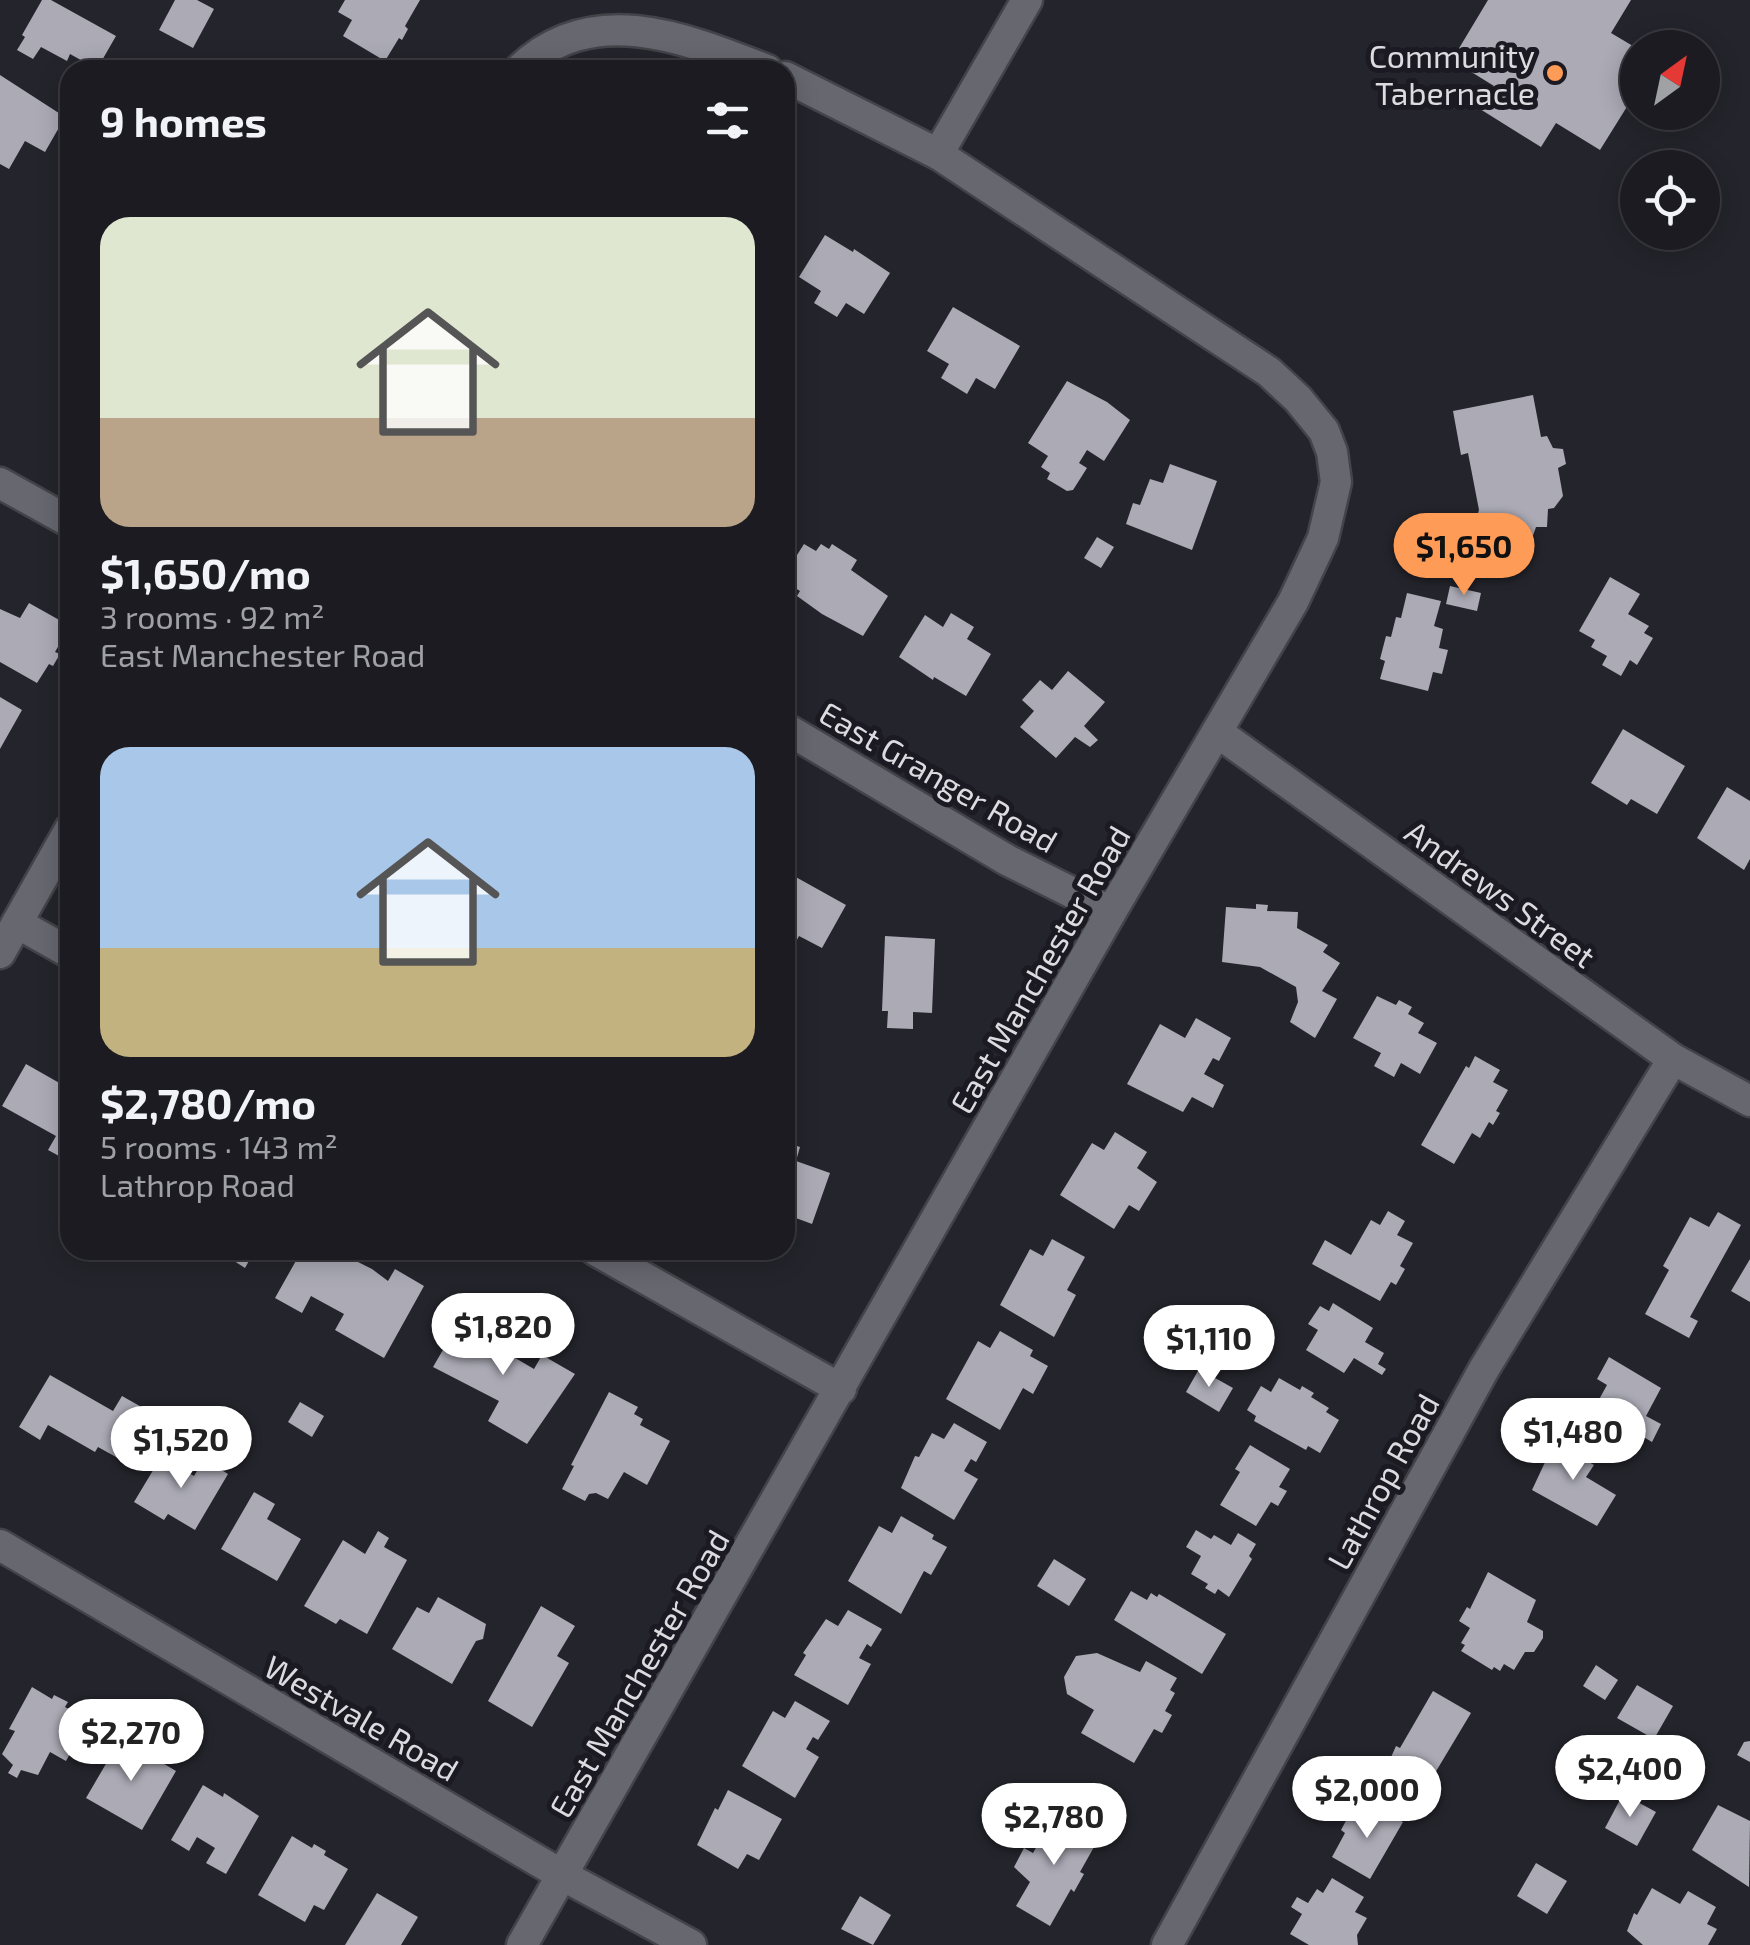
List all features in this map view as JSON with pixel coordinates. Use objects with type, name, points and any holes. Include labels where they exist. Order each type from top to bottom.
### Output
[{"type":"street","points":[[938,154],[1028,0]]},
{"type":"street","points":[[529,60],[550,40],[578,26],[613,20],[647,22],[741,60]]},
{"type":"street","name":"East Manchester Road","points":[[522,1945],[1111,912],[1293,602],[1323,538],[1336,482],[1324,431],[1269,372],[938,154],[795,82]]},
{"type":"street","points":[[0,483],[60,516]]},
{"type":"street","name":"Andrews Street","points":[[1217,732],[1673,1060],[1750,1101]]},
{"type":"street","name":"East Granger Road","points":[[795,734],[1007,860],[1111,912]]},
{"type":"street","points":[[0,954],[60,846]]},
{"type":"street","points":[[17,923],[60,947]]},
{"type":"street","name":"Lathrop Road","points":[[1168,1945],[1484,1369],[1673,1060]]},
{"type":"street","points":[[613,1260],[841,1389]]},
{"type":"street","name":"Westvale Road","points":[[0,1545],[562,1875],[691,1945]]},
{"type":"building","points":[[42,0],[51,0],[116,36],[102,60],[81,60],[70,54],[65,60],[41,47],[33,59],[17,50],[25,37],[22,35]]},
{"type":"building","points":[[175,0],[197,0],[214,9],[193,48],[159,30]]},
{"type":"building","points":[[345,0],[420,0],[405,26],[408,29],[402,40],[399,38],[386,60],[343,36],[352,20],[338,12]]},
{"type":"building","name":"Community Tabernacle","points":[[1488,0],[1631,0],[1611,33],[1620,38],[1620,118],[1600,150],[1556,123],[1541,147],[1480,109],[1494,86],[1452,60]]},
{"type":"building","points":[[0,75],[60,114],[60,126],[45,152],[25,141],[9,169],[0,164]]},
{"type":"building","points":[[825,235],[890,273],[864,314],[846,303],[837,317],[814,303],[821,291],[799,277]]},
{"type":"building","points":[[953,307],[1020,346],[995,389],[976,378],[967,394],[941,378],[949,364],[927,351]]},
{"type":"building","points":[[1067,381],[1107,402],[1130,420],[1104,461],[1087,450],[1079,463],[1087,468],[1073,490],[1067,491],[1047,479],[1050,473],[1041,467],[1048,456],[1028,443]]},
{"type":"building","points":[[1533,395],[1541,437],[1547,436],[1553,448],[1563,449],[1566,464],[1558,468],[1563,496],[1554,508],[1548,509],[1547,527],[1536,527],[1522,566],[1467,548],[1479,510],[1468,453],[1461,455],[1453,411]]},
{"type":"building","points":[[1170,464],[1217,481],[1192,550],[1126,524],[1133,503],[1140,505],[1150,479],[1163,483]]},
{"type":"building","points":[[1097,537],[1114,547],[1101,568],[1084,558]]},
{"type":"building","points":[[804,544],[816,551],[821,544],[829,549],[832,544],[857,560],[851,570],[888,596],[863,636],[797,596],[800,591],[795,588],[795,558]]},
{"type":"building","points":[[1610,577],[1640,594],[1628,614],[1649,626],[1644,633],[1653,638],[1637,665],[1630,660],[1621,676],[1602,665],[1607,656],[1591,647],[1595,640],[1579,631]]},
{"type":"building","points":[[1450,586],[1481,593],[1477,611],[1446,604]]},
{"type":"building","points":[[1407,593],[1441,601],[1434,626],[1443,629],[1439,648],[1448,650],[1442,674],[1433,672],[1428,691],[1380,679],[1386,636],[1391,637],[1396,617],[1401,618]]},
{"type":"building","points":[[29,603],[60,620],[60,643],[55,652],[60,654],[37,683],[0,662],[0,609],[20,618]]},
{"type":"building","points":[[951,613],[974,627],[967,639],[991,654],[966,696],[899,657],[925,615],[943,627]]},
{"type":"building","points":[[1068,671],[1105,702],[1084,726],[1098,740],[1090,747],[1075,737],[1056,758],[1020,727],[1034,711],[1022,700],[1040,680],[1052,690]]},
{"type":"building","points":[[0,697],[22,710],[0,749]]},
{"type":"building","points":[[1623,729],[1685,766],[1657,814],[1631,799],[1627,805],[1591,783]]},
{"type":"building","points":[[1727,787],[1750,801],[1750,859],[1744,870],[1697,838]]},
{"type":"building","points":[[795,877],[846,905],[822,948],[799,936],[795,943]]},
{"type":"building","points":[[1256,904],[1268,905],[1267,911],[1298,912],[1297,928],[1328,945],[1323,952],[1340,963],[1322,991],[1337,999],[1315,1038],[1290,1022],[1298,1002],[1296,987],[1260,967],[1222,962],[1226,907],[1256,909]]},
{"type":"building","points":[[885,936],[935,939],[932,1013],[913,1012],[913,1029],[887,1028],[888,1011],[882,1011]]},
{"type":"building","points":[[1377,996],[1412,1007],[1408,1014],[1424,1023],[1418,1033],[1437,1043],[1420,1074],[1401,1063],[1394,1077],[1374,1066],[1381,1053],[1353,1038]]},
{"type":"building","points":[[1196,1018],[1231,1038],[1219,1061],[1213,1058],[1204,1074],[1224,1085],[1213,1108],[1192,1097],[1183,1112],[1127,1084],[1160,1024],[1185,1038]]},
{"type":"building","points":[[1475,1056],[1500,1070],[1493,1082],[1508,1090],[1493,1125],[1489,1122],[1480,1138],[1472,1133],[1454,1164],[1421,1145]]},
{"type":"building","points":[[26,1064],[60,1083],[60,1157],[48,1150],[56,1136],[2,1106]]},
{"type":"building","points":[[1115,1132],[1147,1152],[1137,1168],[1157,1182],[1139,1211],[1129,1205],[1114,1229],[1060,1195],[1092,1143],[1104,1150]]},
{"type":"building","points":[[795,1145],[800,1147],[796,1161],[830,1173],[812,1224],[795,1218]]},
{"type":"building","points":[[1388,1211],[1405,1221],[1397,1235],[1413,1243],[1400,1266],[1405,1269],[1396,1285],[1391,1282],[1380,1301],[1312,1264],[1325,1240],[1351,1255],[1371,1220],[1380,1225]]},
{"type":"building","points":[[1718,1212],[1741,1225],[1690,1317],[1698,1321],[1689,1338],[1645,1314],[1669,1270],[1663,1266],[1690,1217],[1709,1227]]},
{"type":"building","points":[[1052,1239],[1085,1257],[1067,1290],[1076,1295],[1054,1337],[1000,1305],[1030,1249],[1043,1256]]},
{"type":"building","points":[[1750,1259],[1750,1302],[1731,1291]]},
{"type":"building","points":[[233,1260],[249,1260],[245,1268]]},
{"type":"building","points":[[296,1260],[354,1260],[388,1281],[395,1269],[424,1286],[384,1358],[335,1330],[344,1314],[311,1296],[302,1313],[275,1298]]},
{"type":"building","points":[[1333,1303],[1373,1328],[1365,1342],[1384,1353],[1378,1364],[1386,1369],[1382,1375],[1354,1358],[1344,1373],[1306,1350],[1318,1330],[1308,1324],[1320,1306],[1329,1311]]},
{"type":"building","points":[[465,1312],[493,1328],[486,1341],[534,1369],[542,1355],[575,1374],[527,1444],[488,1421],[499,1401],[433,1367]]},
{"type":"building","points":[[1000,1331],[1033,1350],[1030,1356],[1048,1366],[1033,1394],[1023,1388],[1000,1430],[946,1399],[978,1341],[990,1348]]},
{"type":"building","points":[[1609,1357],[1661,1388],[1646,1416],[1661,1424],[1652,1442],[1637,1433],[1627,1450],[1585,1425],[1607,1385],[1597,1379]]},
{"type":"building","points":[[1199,1369],[1233,1388],[1219,1412],[1186,1392]]},
{"type":"building","points":[[50,1375],[113,1411],[122,1396],[145,1409],[135,1425],[144,1430],[125,1462],[98,1447],[95,1452],[48,1425],[40,1440],[19,1427]]},
{"type":"building","points":[[1279,1378],[1314,1393],[1311,1397],[1339,1420],[1320,1453],[1308,1446],[1306,1450],[1254,1421],[1256,1416],[1247,1410],[1261,1386],[1271,1392]]},
{"type":"building","points":[[609,1392],[638,1407],[634,1414],[643,1419],[640,1425],[670,1441],[647,1485],[624,1472],[608,1499],[596,1493],[589,1494],[585,1501],[562,1489]]},
{"type":"building","points":[[300,1402],[324,1416],[312,1437],[288,1422]]},
{"type":"building","points":[[954,1423],[987,1442],[976,1462],[971,1459],[964,1471],[978,1479],[954,1520],[901,1488],[915,1456],[919,1457],[932,1433],[944,1439]]},
{"type":"building","points":[[1569,1434],[1587,1445],[1580,1457],[1594,1465],[1586,1477],[1616,1495],[1597,1526],[1532,1490],[1547,1458],[1550,1460]]},
{"type":"building","points":[[1250,1445],[1290,1469],[1279,1487],[1287,1491],[1278,1506],[1271,1502],[1256,1526],[1220,1505],[1240,1472],[1235,1469]]},
{"type":"building","points":[[161,1457],[171,1463],[175,1457],[184,1463],[181,1468],[194,1476],[204,1459],[228,1474],[195,1530],[168,1514],[164,1520],[134,1502]]},
{"type":"building","points":[[254,1492],[275,1504],[267,1519],[301,1539],[277,1581],[221,1549]]},
{"type":"building","points":[[901,1516],[947,1547],[931,1575],[924,1571],[901,1614],[848,1581],[879,1526],[892,1533]]},
{"type":"building","points":[[1196,1530],[1231,1545],[1238,1533],[1256,1544],[1249,1556],[1252,1559],[1229,1597],[1218,1589],[1215,1594],[1205,1588],[1208,1584],[1191,1574],[1201,1556],[1186,1547]]},
{"type":"building","points":[[378,1531],[389,1538],[384,1547],[407,1560],[367,1634],[340,1619],[336,1624],[304,1606],[343,1540],[365,1554]]},
{"type":"building","points":[[1054,1559],[1086,1579],[1069,1606],[1037,1586]]},
{"type":"building","points":[[1488,1572],[1536,1600],[1527,1622],[1543,1631],[1543,1638],[1534,1652],[1525,1652],[1514,1670],[1504,1664],[1500,1671],[1494,1667],[1492,1670],[1461,1651],[1470,1628],[1459,1621],[1467,1607],[1470,1609]]},
{"type":"building","points":[[1131,1591],[1147,1600],[1151,1593],[1157,1597],[1159,1594],[1226,1634],[1202,1674],[1114,1620]]},
{"type":"building","points":[[438,1597],[486,1624],[483,1639],[476,1641],[452,1684],[392,1649],[417,1607],[429,1613]]},
{"type":"building","points":[[541,1606],[575,1626],[557,1656],[569,1663],[532,1727],[488,1701]]},
{"type":"building","points":[[848,1610],[882,1629],[859,1658],[871,1664],[848,1705],[794,1675],[806,1655],[803,1653],[826,1619],[838,1626]]},
{"type":"building","points":[[1097,1653],[1140,1672],[1146,1661],[1177,1678],[1170,1690],[1175,1693],[1165,1711],[1172,1715],[1162,1733],[1154,1729],[1134,1763],[1081,1733],[1094,1710],[1067,1694],[1064,1677],[1076,1656]]},
{"type":"building","points":[[1596,1665],[1618,1680],[1605,1700],[1583,1686]]},
{"type":"building","points":[[1637,1685],[1673,1706],[1654,1739],[1617,1718]]},
{"type":"building","points":[[32,1687],[52,1699],[54,1695],[68,1702],[65,1707],[89,1720],[66,1761],[50,1752],[38,1775],[21,1770],[17,1778],[8,1773],[13,1765],[2,1754],[15,1731],[9,1729]]},
{"type":"building","points":[[1433,1691],[1471,1713],[1432,1778],[1425,1794],[1430,1797],[1420,1814],[1388,1796],[1397,1781],[1384,1773],[1396,1746],[1400,1748]]},
{"type":"building","points":[[795,1701],[830,1721],[818,1740],[813,1737],[806,1749],[819,1757],[795,1798],[742,1766],[773,1711],[785,1718]]},
{"type":"building","points":[[121,1738],[153,1752],[151,1756],[176,1771],[142,1830],[86,1798]]},
{"type":"building","points":[[1750,1741],[1750,1762],[1737,1755],[1744,1742]]},
{"type":"building","points":[[203,1785],[223,1797],[224,1793],[259,1816],[226,1874],[206,1863],[215,1848],[197,1837],[189,1851],[171,1840]]},
{"type":"building","points":[[728,1790],[782,1819],[759,1860],[747,1854],[738,1869],[697,1845]]},
{"type":"building","points":[[1623,1794],[1656,1812],[1637,1846],[1605,1828]]},
{"type":"building","points":[[1370,1804],[1403,1822],[1370,1879],[1332,1857],[1345,1833],[1341,1830],[1348,1817],[1359,1823]]},
{"type":"building","points":[[1718,1805],[1750,1821],[1749,1887],[1692,1850]]},
{"type":"building","points":[[1055,1814],[1099,1838],[1074,1892],[1071,1889],[1050,1926],[1016,1906],[1030,1882],[1014,1867],[1024,1848],[1033,1853]]},
{"type":"building","points":[[292,1836],[326,1851],[324,1855],[348,1869],[324,1910],[314,1905],[305,1922],[258,1895]]},
{"type":"building","points":[[1536,1863],[1567,1881],[1547,1914],[1517,1896]]},
{"type":"building","points":[[1332,1878],[1364,1897],[1355,1912],[1367,1918],[1357,1935],[1358,1945],[1309,1945],[1290,1934],[1302,1914],[1291,1907],[1297,1897],[1308,1903],[1317,1889],[1323,1893]]},
{"type":"building","points":[[1652,1888],[1680,1904],[1688,1891],[1716,1907],[1707,1924],[1717,1929],[1708,1945],[1643,1945],[1627,1931]]},
{"type":"building","points":[[377,1893],[418,1917],[401,1945],[345,1945]]},
{"type":"building","points":[[860,1896],[891,1915],[873,1945],[841,1929]]},
{"type":"place","name":"Community Tabernacle","points":[[1555,73]]}]
